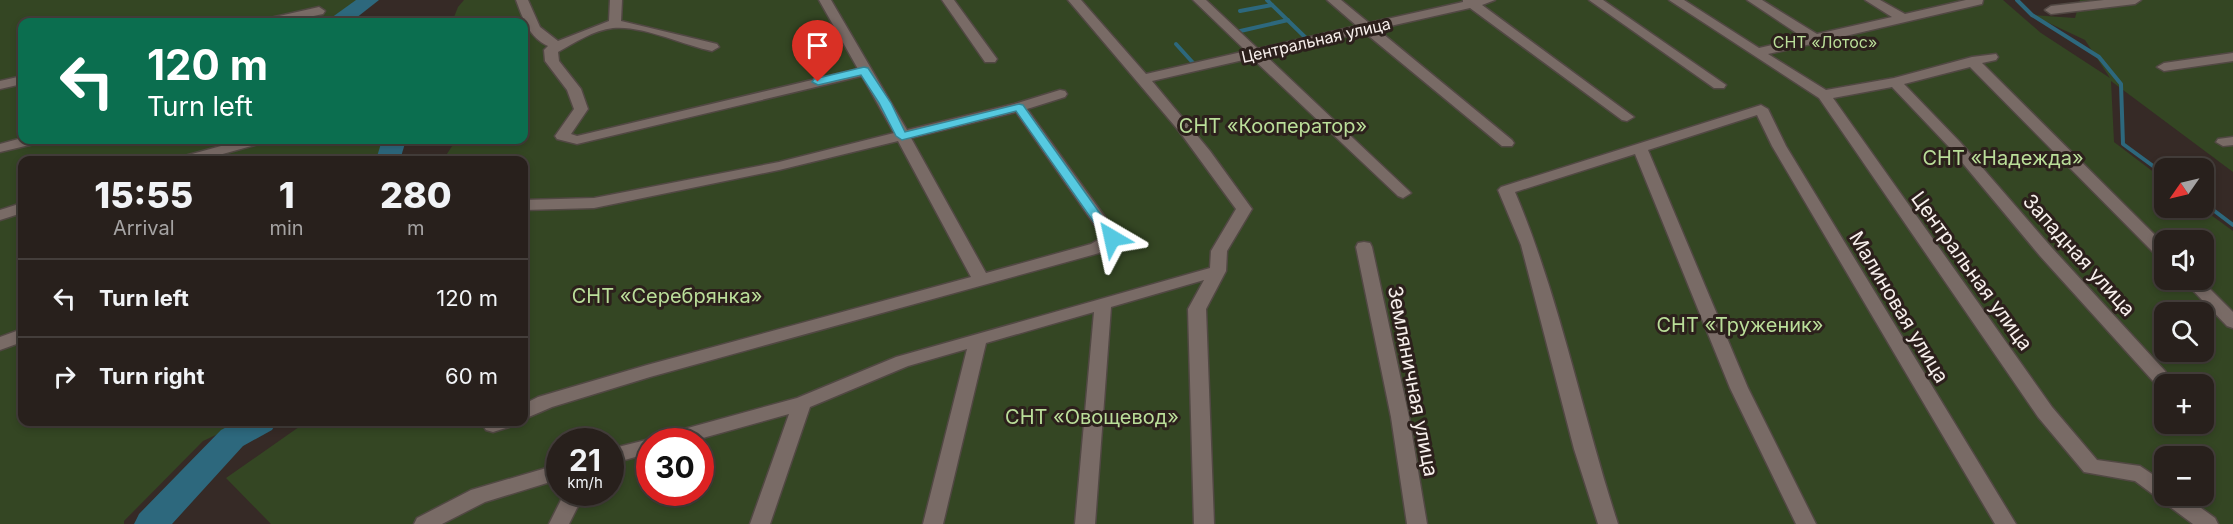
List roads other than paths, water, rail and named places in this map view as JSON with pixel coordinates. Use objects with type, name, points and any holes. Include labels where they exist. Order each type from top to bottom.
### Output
[{"type":"street","points":[[522,0],[534,30],[547,42],[558,46]]},
{"type":"street","points":[[615,24],[616,0]]},
{"type":"street","points":[[825,0],[864,71],[885,103],[980,278]]},
{"type":"street","points":[[948,0],[990,59]]},
{"type":"street","points":[[1074,0],[1227,183],[1244,209],[1219,251],[1218,271],[1197,309],[1204,524]]},
{"type":"street","points":[[1199,0],[1403,193]]},
{"type":"street","points":[[1334,0],[1508,143]]},
{"type":"street","name":"Центральная улица","points":[[1142,79],[1368,28],[1469,2],[1489,0]]},
{"type":"street","points":[[1596,0],[1719,85]]},
{"type":"street","points":[[1676,0],[1824,95],[1895,82],[1991,57]]},
{"type":"street","points":[[1753,0],[1815,39]]},
{"type":"street","points":[[1870,0],[1904,19]]},
{"type":"street","points":[[1758,52],[1977,0]]},
{"type":"street","points":[[2051,10],[2134,0]]},
{"type":"street","points":[[1469,2],[1628,117]]},
{"type":"street","points":[[288,18],[319,11]]},
{"type":"street","points":[[712,47],[615,24],[551,50],[552,61],[574,90],[581,109],[562,136],[577,140],[864,71]]},
{"type":"street","points":[[2164,67],[2233,57]]},
{"type":"street","points":[[1972,61],[2154,243]]},
{"type":"street","points":[[0,86],[18,81]]},
{"type":"street","name":"Западная улица","points":[[1895,82],[1955,145],[2046,252],[2157,374]]},
{"type":"street","points":[[528,205],[594,202],[778,166],[1019,107],[1060,94]]},
{"type":"street","name":"Центральная улица","points":[[1824,95],[2045,412],[2091,467],[2139,474],[2154,485]]},
{"type":"street","points":[[528,410],[545,402],[647,371],[980,278],[1097,248],[1112,238],[1019,107]]},
{"type":"street","name":"Малиновая улица","points":[[1640,149],[1761,109],[1796,176],[2006,524]]},
{"type":"street","points":[[0,148],[18,144]]},
{"type":"street","points":[[200,156],[243,144]]},
{"type":"street","points":[[1608,524],[1584,449],[1529,244],[1506,190],[1640,149],[1739,388],[1806,524]]},
{"type":"street","points":[[0,215],[18,209]]},
{"type":"street","name":"Земляничная улица","points":[[1364,247],[1400,417],[1417,524]]},
{"type":"street","points":[[713,428],[802,403],[902,361],[1218,271]]},
{"type":"street","points":[[2201,290],[2233,322]]},
{"type":"street","points":[[1085,524],[1103,304]]},
{"type":"street","points":[[0,344],[18,337]]},
{"type":"street","points":[[933,524],[978,339]]},
{"type":"street","points":[[759,524],[802,403]]},
{"type":"street","points":[[424,524],[478,496],[546,475]]},
{"type":"street","points":[[559,524],[568,506]]},
{"type":"street","points":[[2183,506],[2208,524]]},
{"type":"waterway","points":[[344,18],[369,0]]},
{"type":"waterway","points":[[1267,0],[1288,20]]},
{"type":"waterway","points":[[2017,0],[2032,15],[2099,57],[2121,84],[2123,144],[2154,167]]},
{"type":"waterway","points":[[1240,11],[1272,5]]},
{"type":"waterway","points":[[1236,32],[1288,20]]},
{"type":"waterway","points":[[1288,20],[1307,39]]},
{"type":"waterway","points":[[1176,44],[1195,65]]},
{"type":"waterway","points":[[389,156],[393,144]]},
{"type":"waterway","points":[[2214,211],[2233,225]]},
{"type":"waterway","points":[[151,524],[232,438],[254,426]]},
{"type":"park label","name":"СНТ «Лотос»","points":[[1825,42]]},
{"type":"park label","name":"СНТ «Кооператор»","points":[[1273,126]]},
{"type":"park label","name":"СНТ «Надежда»","points":[[2003,158]]},
{"type":"park label","name":"СНТ «Серебрянка»","points":[[667,296]]},
{"type":"park label","name":"СНТ «Труженик»","points":[[1740,325]]},
{"type":"park label","name":"СНТ «Овощевод»","points":[[1092,417]]}]
